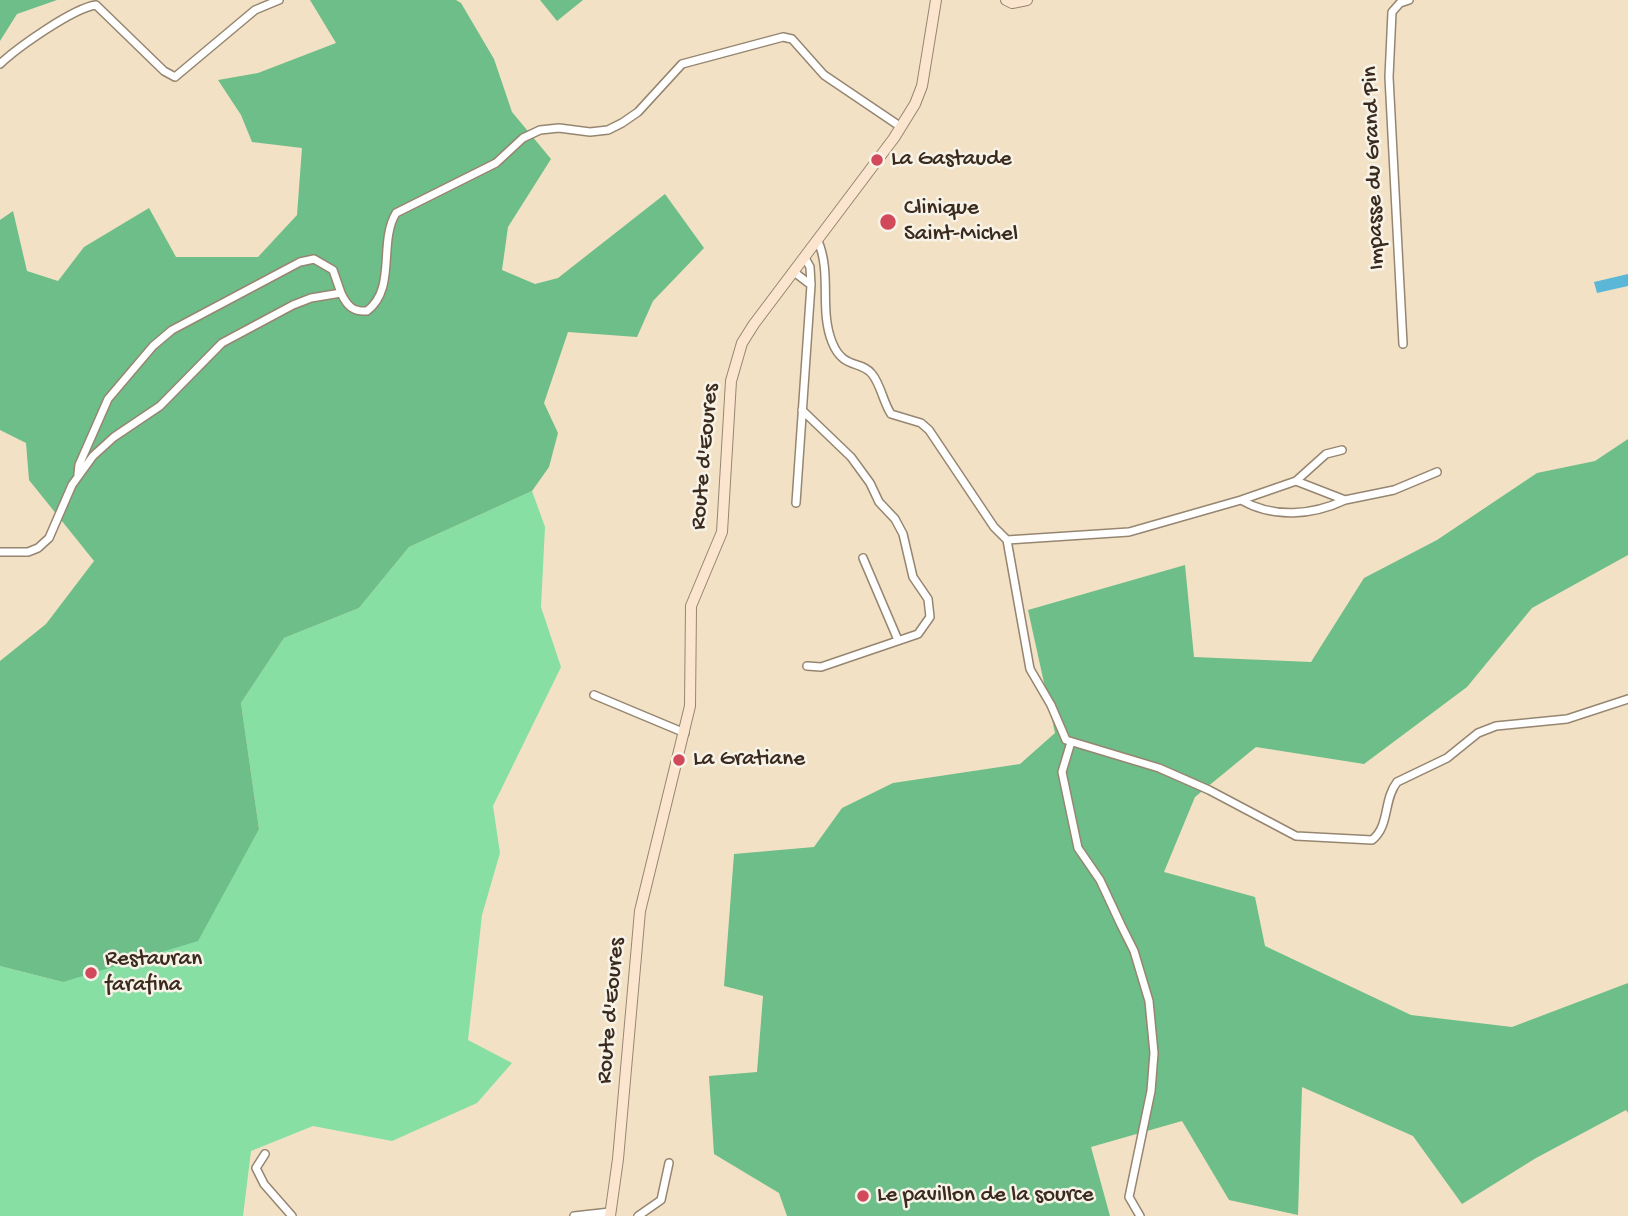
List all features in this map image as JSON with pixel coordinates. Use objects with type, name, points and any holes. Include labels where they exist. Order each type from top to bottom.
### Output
[{"type":"street","points":[[0,64],[20,45],[84,8],[96,5],[157,65],[175,77],[255,10],[279,0]]},
{"type":"street","name":"Route d'Eoures","points":[[610,1214],[618,1159],[640,911],[690,706],[691,606],[722,532],[731,381],[735,362],[754,324],[901,127],[922,86],[936,0]]},
{"type":"street","points":[[1006,0],[1012,3],[1027,0]]},
{"type":"street","name":"Impasse du Grand Pin","points":[[1403,344],[1389,77],[1392,12],[1400,3],[1409,0]]},
{"type":"street","points":[[78,477],[79,465],[108,399],[153,346],[172,330],[300,262],[314,259],[333,270],[341,293],[357,312],[367,311],[381,295],[393,218],[407,205],[496,163],[523,138],[540,130],[608,130],[638,112],[682,64],[771,37],[792,39],[824,75],[901,127]]},
{"type":"street","points":[[818,241],[826,260],[825,309],[831,341],[840,358],[869,371],[875,377],[891,414],[921,423],[929,430],[994,527],[1007,540],[1030,669],[1051,705],[1061,735],[1071,742],[1159,768],[1227,799],[1296,836],[1372,840],[1384,828],[1387,804],[1397,782],[1447,758],[1478,733],[1496,726],[1567,719],[1628,699]]},
{"type":"street","points":[[796,503],[811,285],[810,267],[804,258]]},
{"type":"street","points":[[794,272],[811,285]]},
{"type":"street","points":[[0,552],[28,552],[43,543],[78,477],[93,456],[114,437],[160,406],[222,343],[293,305],[311,298],[341,293]]},
{"type":"street","points":[[802,411],[851,457],[903,534],[908,563],[913,578],[928,599],[930,617],[918,634],[821,667],[807,666]]},
{"type":"street","points":[[1007,540],[1129,532],[1241,500],[1296,481],[1326,454],[1342,450]]},
{"type":"street","points":[[1241,500],[1256,508],[1303,513],[1323,511],[1345,500],[1381,494],[1437,472]]},
{"type":"street","points":[[1296,481],[1345,500]]},
{"type":"street","points":[[863,558],[898,640]]},
{"type":"street","points":[[594,695],[685,733]]},
{"type":"street","points":[[1071,742],[1062,772],[1077,848],[1100,880],[1130,942],[1149,1001],[1154,1053],[1151,1091],[1129,1197],[1140,1216]]},
{"type":"street","points":[[265,1154],[256,1168],[264,1184],[292,1216]]},
{"type":"street","points":[[638,1216],[661,1200],[670,1163]]},
{"type":"street","points":[[574,1216],[610,1214]]},
{"type":"green space","points":[[0,0],[57,0],[17,14],[0,41]]},
{"type":"green space","points":[[310,0],[456,0],[461,3],[494,59],[512,112],[551,159],[508,227],[502,270],[535,284],[558,278],[665,194],[704,248],[653,301],[637,337],[568,332],[544,403],[558,433],[549,467],[532,491],[409,547],[359,608],[284,638],[241,703],[259,829],[198,941],[63,982],[0,966],[0,661],[46,624],[94,561],[29,480],[26,443],[0,430],[0,220],[13,211],[27,271],[58,281],[84,247],[149,208],[176,257],[258,257],[297,215],[302,148],[252,142],[241,115],[218,80],[258,73],[336,43]]},
{"type":"green space","points":[[540,0],[583,0],[557,21]]},
{"type":"green space","points":[[1628,439],[1628,555],[1532,608],[1467,687],[1364,764],[1256,747],[1195,797],[1164,872],[1255,897],[1265,946],[1411,1015],[1512,1027],[1628,983],[1628,1113],[1626,1110],[1536,1158],[1462,1204],[1413,1136],[1302,1087],[1298,1215],[1229,1200],[1182,1121],[1091,1147],[1110,1216],[787,1216],[779,1193],[714,1154],[709,1076],[757,1072],[763,996],[724,986],[734,854],[814,847],[842,808],[893,783],[1020,764],[1055,733],[1028,610],[1185,565],[1194,657],[1311,662],[1364,578],[1437,540],[1537,473],[1595,461]]},
{"type":"green space","points":[[532,491],[545,527],[541,607],[561,667],[493,806],[500,853],[482,915],[468,1040],[512,1063],[477,1103],[392,1141],[313,1126],[251,1151],[243,1216],[0,1216],[0,966],[63,982],[259,829],[241,703],[284,638],[359,608],[409,547]]},
{"type":"water","points":[[1628,274],[1628,286],[1597,293],[1594,282]]},
{"type":"place","name":"La Gastaude","points":[[877,160]]},
{"type":"place","name":"Clinique Saint-Michel","points":[[888,222]]},
{"type":"place","name":"La Gratiane","points":[[679,760]]},
{"type":"place","name":"Restauran farafina","points":[[91,973]]},
{"type":"place","name":"Le pavillon de la source","points":[[863,1196]]}]
